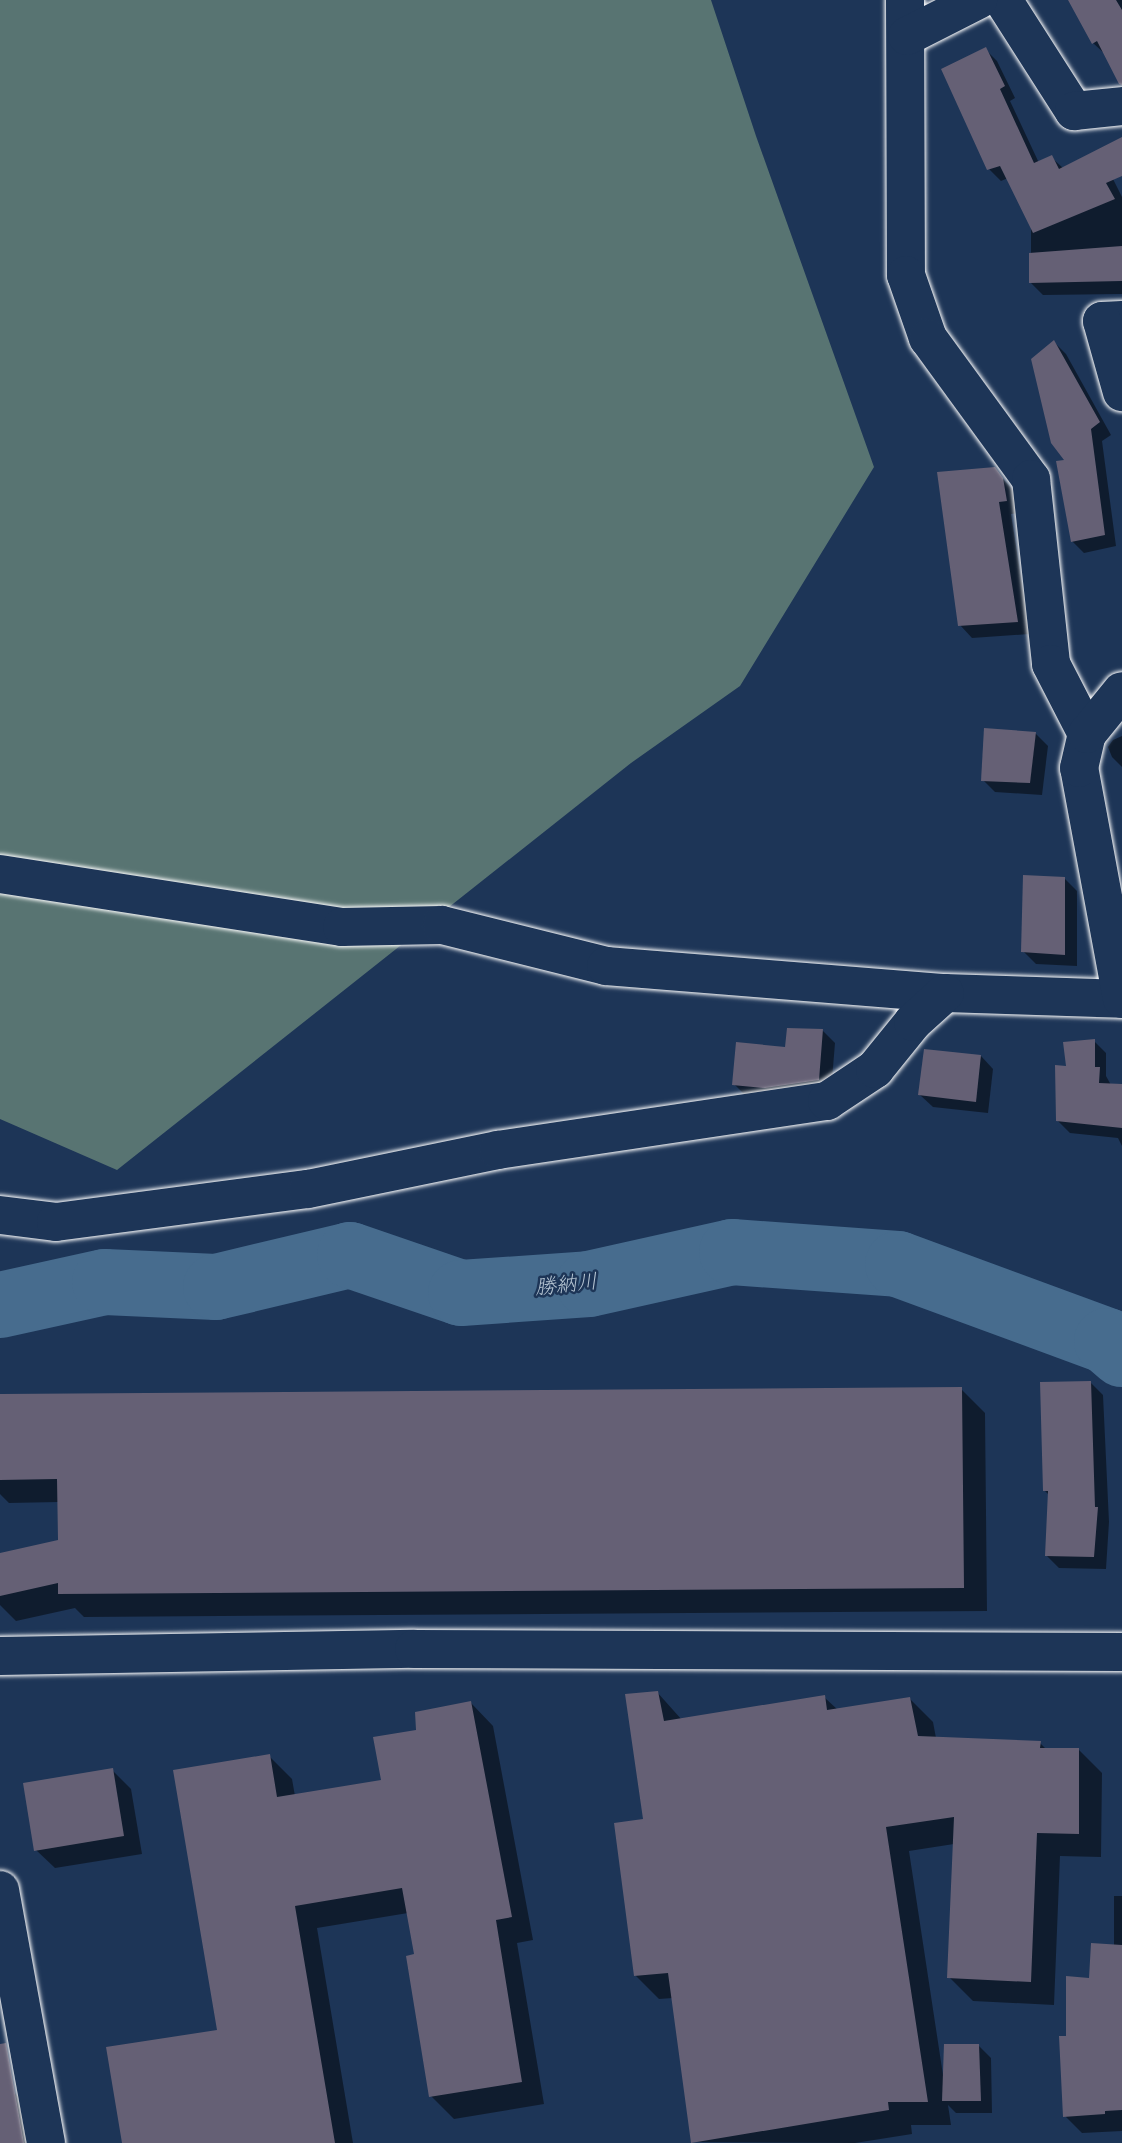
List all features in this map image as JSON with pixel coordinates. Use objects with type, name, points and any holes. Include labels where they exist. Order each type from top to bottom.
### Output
[{"type":"street","points":[[978,0],[906,18],[906,275],[928,338],[1031,479],[1051,664],[1087,734]]},
{"type":"street","points":[[1003,0],[1074,111],[1122,106]]},
{"type":"street","points":[[1122,320],[1102,321],[1122,392]]},
{"type":"street","points":[[0,874],[341,927],[442,925],[606,966],[945,993],[1122,999],[1079,768],[1087,734],[1122,691]]},
{"type":"street","points":[[0,1215],[56,1222],[308,1189],[498,1150],[827,1101],[875,1069],[914,1022],[945,993]]},
{"type":"street","points":[[0,1656],[414,1649],[1122,1652]]},
{"type":"street","points":[[0,1890],[46,2143]]},
{"type":"green space","points":[[0,0],[711,0],[756,136],[874,467],[740,686],[631,763],[117,1170],[0,1119]]},
{"type":"building","points":[[1068,0],[1116,0],[1122,10],[1122,85],[1119,84],[1097,41],[1092,44]]},
{"type":"building","points":[[986,47],[1005,86],[1000,89],[1034,163],[1052,155],[1059,169],[1122,137],[1122,176],[1106,183],[1115,199],[1033,233],[1000,166],[987,170],[941,69]]},
{"type":"building","points":[[1122,246],[1122,281],[1029,283],[1029,253]]},
{"type":"building","points":[[1054,340],[1100,422],[1091,429],[1105,535],[1071,542],[1056,461],[1064,460],[1051,443],[1031,359]]},
{"type":"building","points":[[995,467],[1003,478],[1007,501],[999,502],[1018,622],[958,626],[937,472]]},
{"type":"building","points":[[984,728],[1036,732],[1030,783],[981,781]]},
{"type":"building","points":[[1023,875],[1065,877],[1065,955],[1021,952]]},
{"type":"building","points":[[787,1028],[823,1029],[819,1080],[765,1088],[732,1085],[736,1042],[785,1047]]},
{"type":"building","points":[[1095,1039],[1095,1067],[1100,1067],[1099,1083],[1122,1084],[1122,1128],[1056,1121],[1055,1065],[1066,1066],[1063,1042]]},
{"type":"building","points":[[924,1049],[981,1055],[976,1102],[918,1095]]},
{"type":"building","points":[[1091,1381],[1095,1507],[1098,1507],[1094,1557],[1045,1556],[1048,1491],[1043,1491],[1040,1382]]},
{"type":"building","points":[[962,1387],[964,1588],[58,1594],[58,1583],[0,1596],[0,1553],[58,1540],[57,1479],[0,1480],[0,1394]]},
{"type":"building","points":[[658,1691],[664,1721],[825,1695],[827,1710],[910,1697],[918,1736],[1041,1741],[1040,1748],[1079,1748],[1079,1834],[1037,1833],[1031,1982],[947,1978],[954,1817],[886,1827],[928,2102],[888,2102],[889,2110],[691,2143],[668,1973],[634,1976],[614,1823],[643,1819],[625,1694]]},
{"type":"building","points":[[471,1701],[512,1917],[496,1920],[522,2082],[429,2097],[406,1956],[414,1954],[402,1888],[295,1906],[335,2143],[122,2143],[106,2047],[217,2030],[173,1770],[270,1754],[277,1797],[381,1780],[373,1737],[416,1730],[415,1712]]},
{"type":"building","points":[[113,1768],[124,1836],[34,1851],[23,1783]]},
{"type":"building","points":[[1091,1943],[1122,1945],[1122,2110],[1063,2117],[1059,2036],[1066,2036],[1066,1976],[1089,1978]]},
{"type":"building","points":[[6,2043],[24,2143],[0,2143],[0,2044]]},
{"type":"building","points":[[944,2044],[979,2044],[981,2101],[942,2101]]},
{"type":"waterway","name":"勝納川","points":[[0,1305],[105,1282],[216,1287],[350,1255],[461,1293],[589,1284],[732,1252],[898,1264],[1107,1341],[1122,1354]]}]
